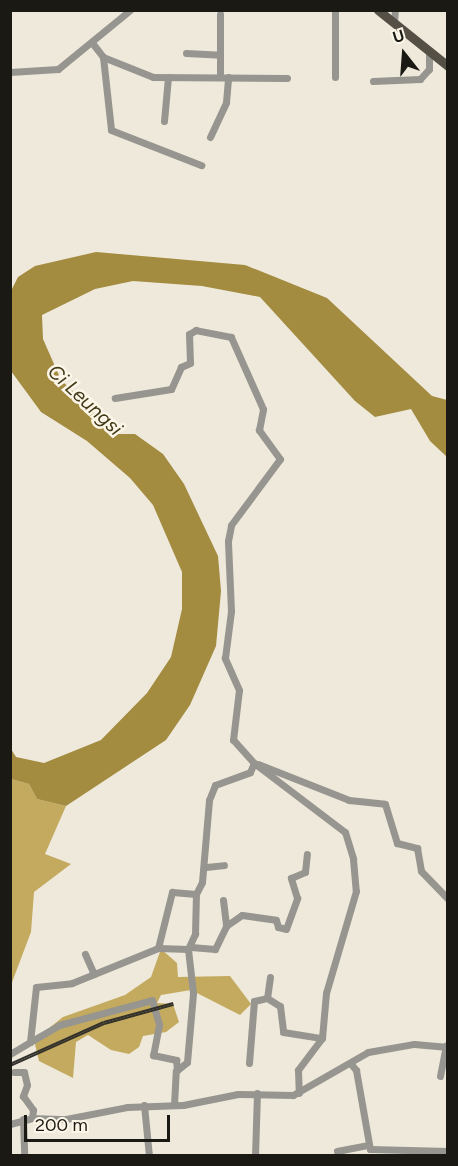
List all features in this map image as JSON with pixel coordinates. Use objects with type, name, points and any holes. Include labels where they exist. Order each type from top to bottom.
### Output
[{"type":"main road","points":[[378,10],[447,66]]},
{"type":"street","points":[[10,72],[58,69],[93,44],[130,10]]},
{"type":"street","points":[[335,10],[335,77]]},
{"type":"street","points":[[394,23],[395,10]]},
{"type":"street","points":[[210,137],[226,102],[220,55],[220,14]]},
{"type":"street","points":[[93,44],[103,57],[143,75],[288,78]]},
{"type":"street","points":[[373,81],[420,80],[429,69],[429,51]]},
{"type":"street","points":[[186,53],[220,55]]},
{"type":"street","points":[[103,57],[111,130],[201,165]]},
{"type":"street","points":[[164,121],[168,77]]},
{"type":"street","points":[[115,398],[171,389],[181,367],[190,363],[189,334],[196,330],[231,337],[263,409],[259,430],[280,459],[231,525],[228,541],[231,611],[225,658],[239,690],[233,740],[254,763],[345,832],[353,859],[356,891],[326,993],[322,1038],[298,1070],[299,1093]]},
{"type":"street","points":[[177,1070],[188,1055],[193,993],[189,948],[195,934],[196,894],[206,867],[210,796],[221,779],[250,772],[254,763]]},
{"type":"street","points":[[254,763],[349,800],[385,804],[397,843],[416,847],[421,871],[447,899]]},
{"type":"street","points":[[226,926],[245,915],[276,920],[278,927],[286,929],[297,898],[291,878],[305,872],[306,854]]},
{"type":"street","points":[[206,867],[224,865]]},
{"type":"street","points":[[158,948],[172,892],[196,894]]},
{"type":"street","points":[[30,1042],[33,989],[72,983],[158,948],[215,949],[226,926],[223,900]]},
{"type":"street","points":[[85,954],[94,974]]},
{"type":"street","points":[[267,998],[270,977]]},
{"type":"street","points":[[249,1063],[254,1001],[267,998],[280,1006],[285,1033],[322,1038]]},
{"type":"street","points":[[10,1054],[59,1025],[152,1000],[159,1025],[153,1055],[177,1060],[174,1105]]},
{"type":"street","points":[[10,1124],[23,1119],[66,1119],[144,1105],[174,1105],[257,1093],[299,1093],[368,1052],[403,1045],[447,1047],[440,1076]]},
{"type":"street","points":[[351,1064],[356,1070],[369,1146],[367,1155]]},
{"type":"street","points":[[14,1072],[24,1072],[27,1085],[23,1096],[33,1110],[32,1118]]},
{"type":"street","points":[[255,1155],[257,1093]]},
{"type":"street","points":[[144,1105],[149,1155]]},
{"type":"street","points":[[23,1119],[24,1155]]},
{"type":"street","points":[[337,1151],[369,1146],[423,1152],[447,1151]]},
{"type":"shaded area","points":[[96,252],[245,265],[327,298],[432,396],[447,400],[447,457],[430,441],[411,409],[375,417],[355,401],[260,297],[202,286],[133,281],[95,289],[42,315],[43,339],[61,380],[117,434],[135,434],[163,454],[184,484],[218,556],[221,591],[216,646],[190,705],[166,740],[66,806],[37,799],[29,784],[11,779],[11,749],[16,757],[44,763],[101,740],[147,693],[171,657],[182,609],[182,572],[153,505],[130,478],[87,441],[41,412],[11,371],[11,291],[18,277],[35,266]]},
{"type":"shaded area","points":[[11,779],[29,784],[37,799],[66,806],[45,854],[71,864],[34,892],[31,932],[11,985]]},
{"type":"shaded area","points":[[161,949],[177,963],[178,977],[230,976],[251,1004],[240,1015],[191,990],[161,995],[157,1003],[173,1004],[179,1022],[166,1032],[143,1036],[139,1047],[129,1054],[111,1050],[88,1035],[76,1042],[73,1078],[39,1061],[34,1040],[63,1017],[125,995],[151,977]]},
{"type":"railway","points":[[10,1065],[104,1023],[173,1004]]},
{"type":"water label","name":"Ci Leungsi","points":[[85,400]]}]
